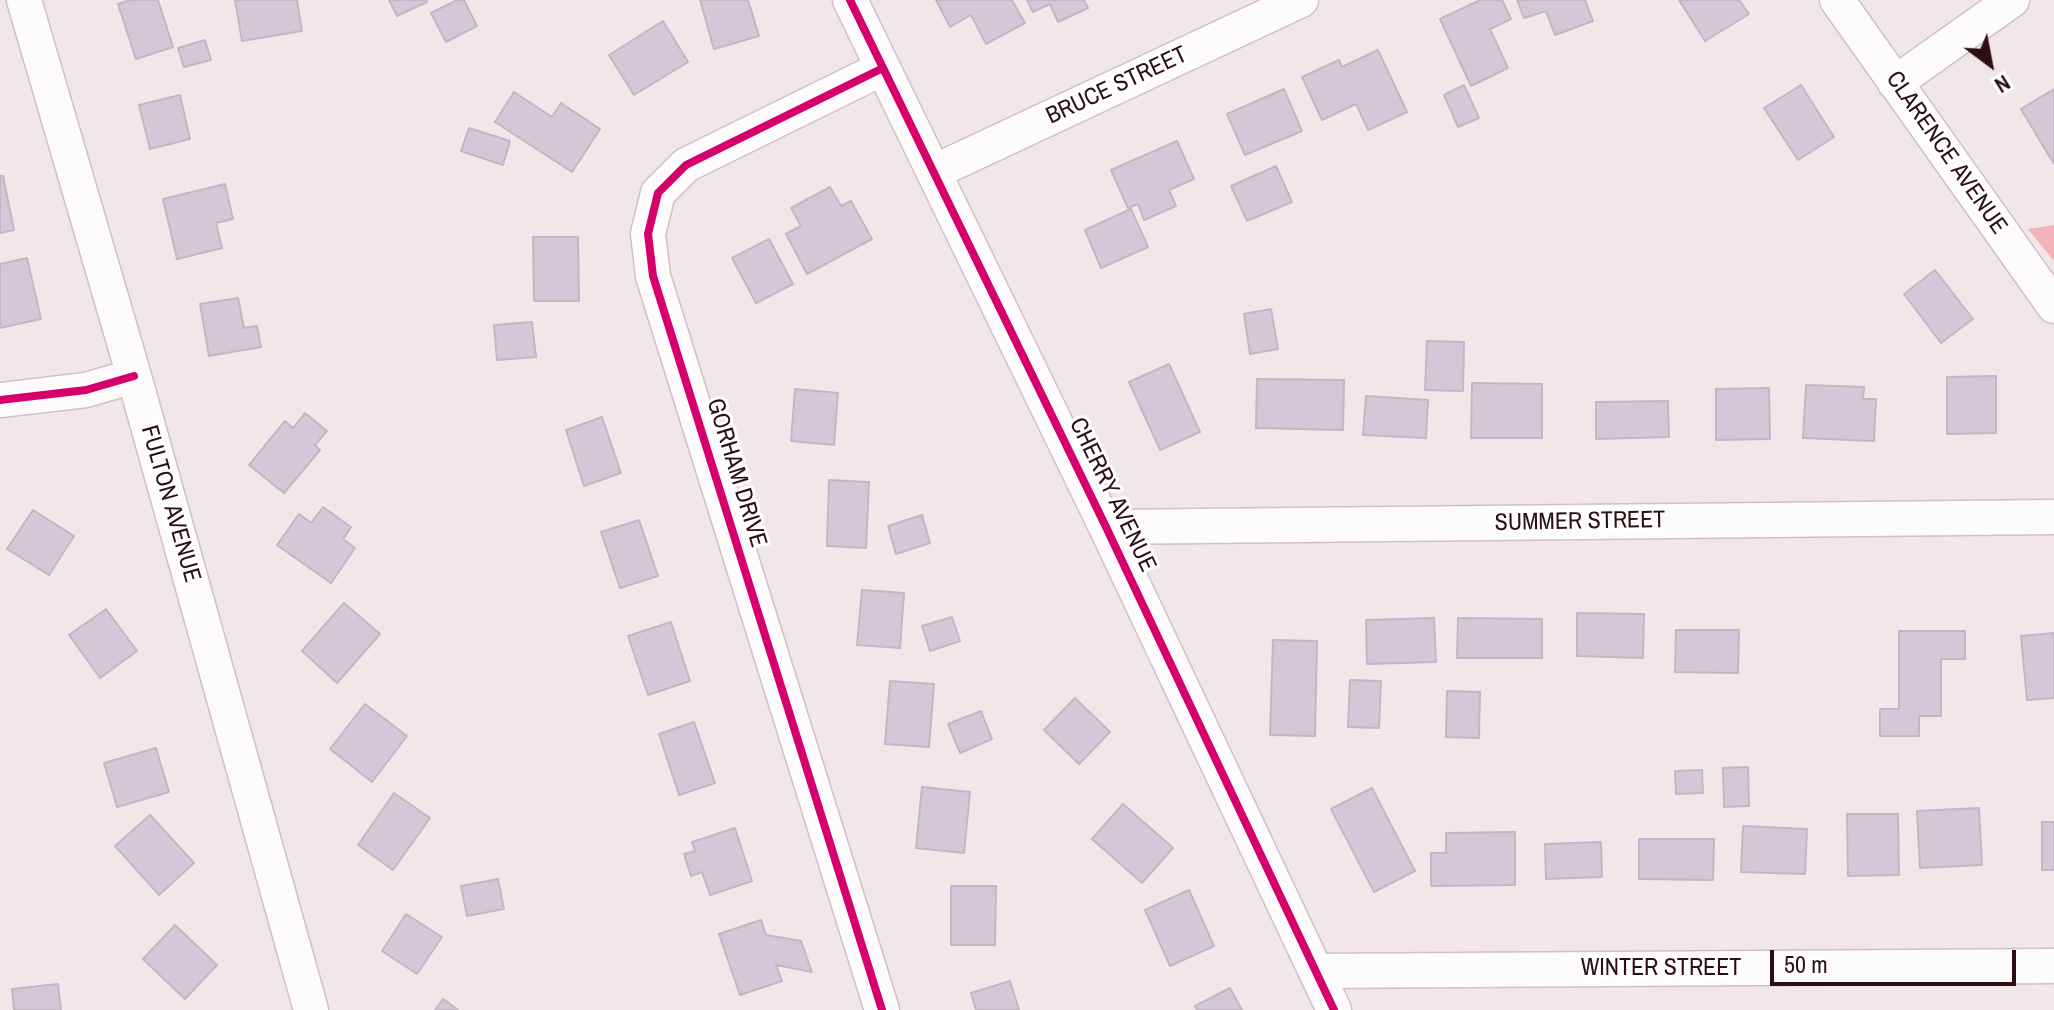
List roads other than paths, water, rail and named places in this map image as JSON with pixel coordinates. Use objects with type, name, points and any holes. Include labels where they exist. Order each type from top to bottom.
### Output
[{"type":"street","name":"FULTON AVENUE","points":[[24,0],[134,376],[311,1010]]},
{"type":"street","name":"CHERRY AVENUE","points":[[850,0],[1106,527],[1334,1010]]},
{"type":"street","name":"BRUCE STREET","points":[[934,172],[1301,0]]},
{"type":"street","name":"CLARENCE AVENUE","points":[[1837,0],[2054,306]]},
{"type":"street","points":[[1895,83],[2012,0]]},
{"type":"street","name":"GORHAM DRIVE","points":[[882,1010],[653,276],[648,234],[658,193],[686,165],[883,68]]},
{"type":"street","points":[[0,400],[86,390],[134,376]]},
{"type":"street","name":"SUMMER STREET","points":[[1106,527],[2054,517]]},
{"type":"street","name":"WINTER STREET","points":[[1316,971],[2054,966]]}]
